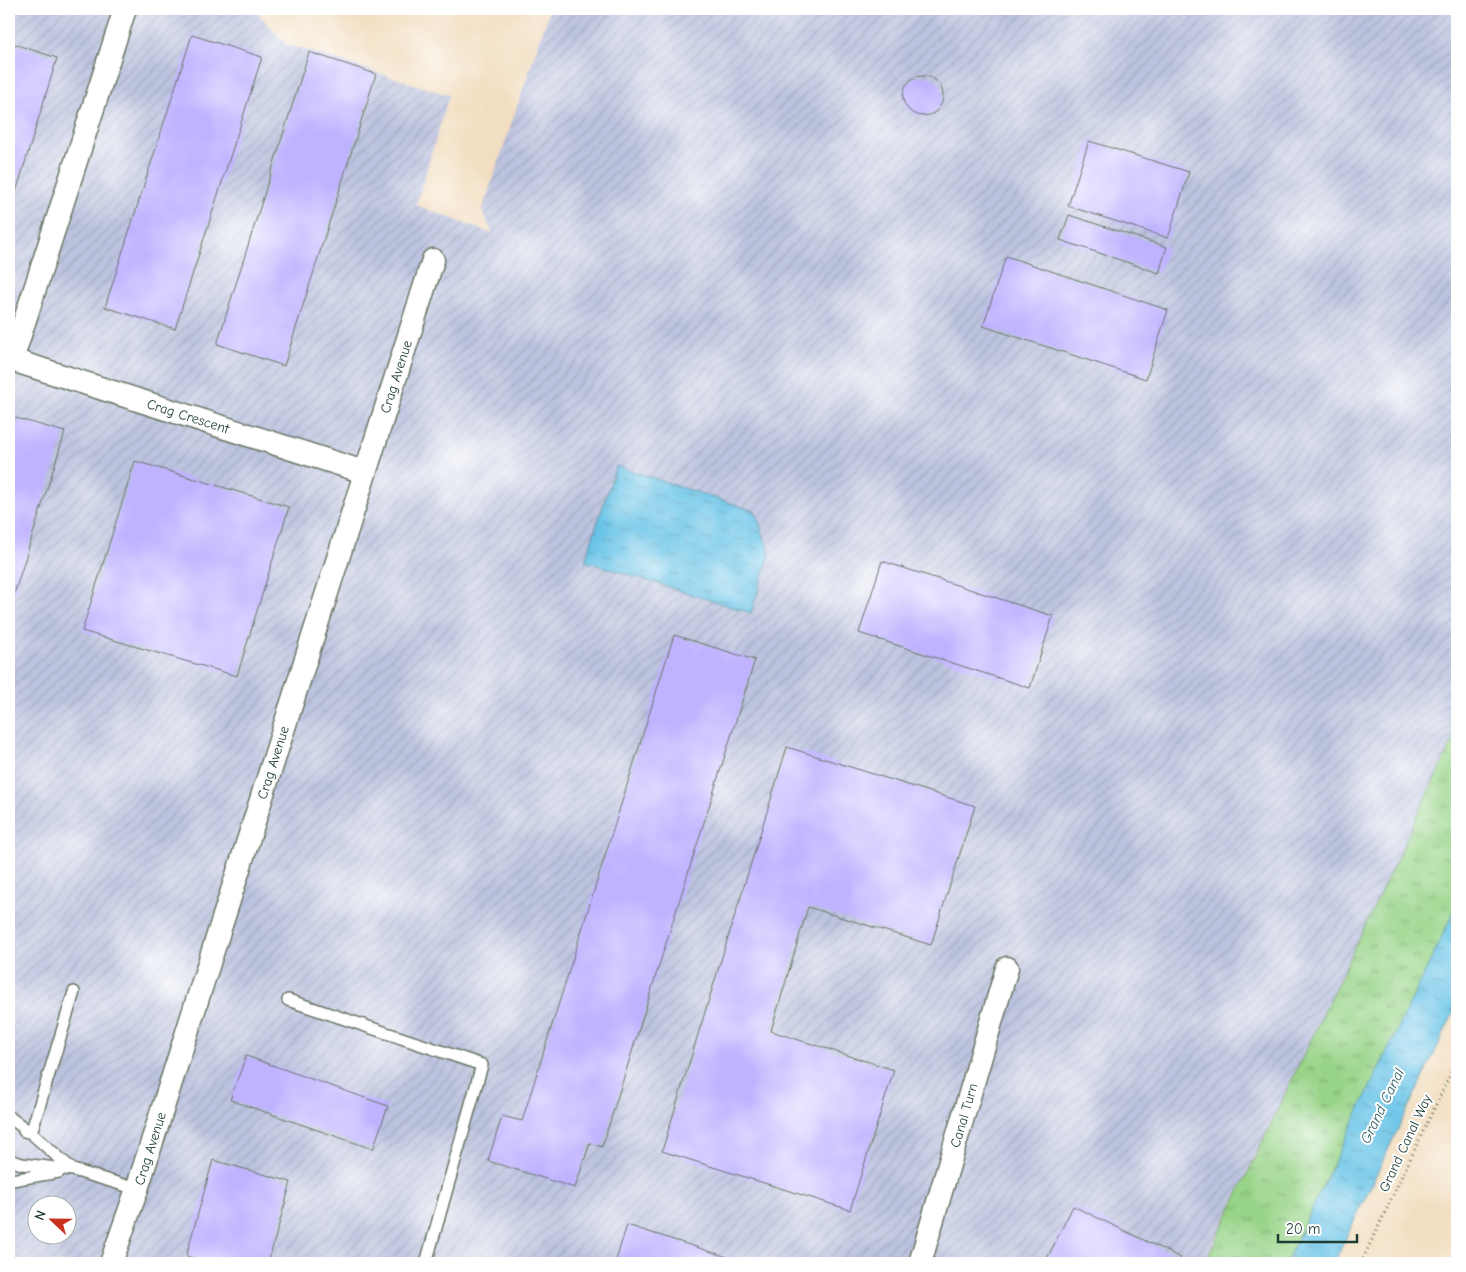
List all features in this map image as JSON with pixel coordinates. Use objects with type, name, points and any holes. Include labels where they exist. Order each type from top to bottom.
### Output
[{"type":"street","name":"Crag Crescent","points":[[125,9],[10,359],[364,472]]},
{"type":"street","name":"Crag Avenue","points":[[111,1263],[138,1189],[364,472],[433,260]]},
{"type":"street","name":"Canal Turn","points":[[920,1263],[1007,968]]},
{"type":"lane","points":[[30,1133],[74,992]]},
{"type":"lane","points":[[288,1000],[482,1065],[426,1263]]},
{"type":"lane","points":[[9,1117],[73,1170]]},
{"type":"lane","points":[[9,1126],[30,1133]]},
{"type":"lane","points":[[9,1160],[22,1164],[73,1170],[138,1189]]},
{"type":"lane","points":[[10,1180],[73,1170]]},
{"type":"path","name":"Grand Canal Way","points":[[1361,1263],[1457,1060]]},
{"type":"shaded area","points":[[9,9],[254,9],[286,44],[449,95],[416,205],[493,234],[482,211],[550,9],[1457,9],[1457,732],[1204,1263],[9,1263]]},
{"type":"green space","points":[[1457,732],[1457,905],[1286,1263],[1205,1263]]},
{"type":"water","points":[[616,466],[755,511],[770,554],[751,613],[585,561]]},
{"type":"water","name":"Grand Canal","points":[[1457,905],[1457,1006],[1334,1263],[1286,1263]]},
{"type":"building","points":[[192,35],[262,57],[175,329],[105,307]]},
{"type":"building","points":[[14,44],[57,58],[9,215],[9,50]]},
{"type":"building","points":[[309,52],[376,74],[284,366],[217,344]]},
{"type":"building","points":[[923,76],[937,82],[943,96],[937,110],[923,116],[909,110],[903,96],[909,82]]},
{"type":"building","points":[[1089,141],[1189,172],[1168,238],[1068,206]]},
{"type":"building","points":[[1069,215],[1167,247],[1159,273],[1060,240]]},
{"type":"building","points":[[1006,256],[1168,310],[1146,379],[983,326]]},
{"type":"building","points":[[9,416],[65,432],[12,601],[9,600]]},
{"type":"building","points":[[135,461],[289,507],[237,676],[82,631]]},
{"type":"building","points":[[882,561],[1053,616],[1030,688],[859,633]]},
{"type":"building","points":[[674,635],[755,660],[602,1147],[590,1143],[575,1188],[488,1161],[502,1116],[522,1121]]},
{"type":"building","points":[[787,747],[975,806],[931,945],[808,907],[771,1031],[894,1070],[850,1210],[662,1151]]},
{"type":"building","points":[[246,1056],[388,1106],[373,1149],[230,1100]]},
{"type":"building","points":[[213,1160],[291,1182],[268,1263],[210,1263],[186,1256]]},
{"type":"building","points":[[1073,1206],[1181,1258],[1178,1263],[1045,1263]]},
{"type":"building","points":[[627,1225],[746,1263],[615,1263]]}]
